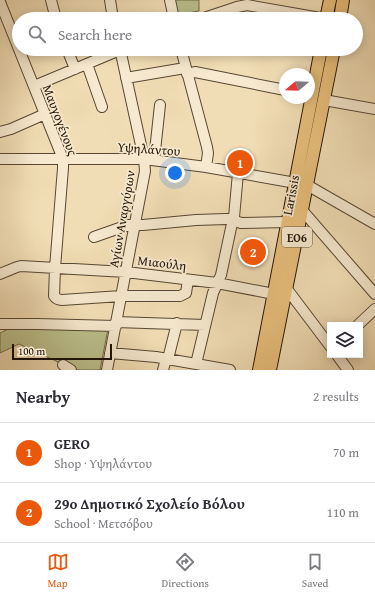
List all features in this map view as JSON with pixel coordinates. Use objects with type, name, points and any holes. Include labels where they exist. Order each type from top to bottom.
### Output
[{"type":"main road","points":[[327,12],[330,0]]},
{"type":"main road","points":[[341,12],[343,0]]},
{"type":"main road","name":"Larissis","points":[[315,72],[318,56]]},
{"type":"main road","name":"Larissis","points":[[270,370],[333,56]]},
{"type":"main road","name":"Larissis","points":[[259,370],[295,183],[308,104]]},
{"type":"street","points":[[51,0],[54,12]]},
{"type":"street","points":[[110,0],[113,12]]},
{"type":"street","points":[[170,0],[173,12]]},
{"type":"street","name":"Μαυγογένους","points":[[0,2],[4,24],[12,41]]},
{"type":"street","points":[[217,12],[236,4],[286,12]]},
{"type":"street","name":"Μαυγογένους","points":[[19,56],[46,114],[64,163],[54,296],[57,299],[62,300],[121,296]]},
{"type":"street","points":[[70,56],[75,69]]},
{"type":"street","points":[[34,86],[106,56]]},
{"type":"street","name":"Αγίων Αναργύρων","points":[[107,370],[145,171],[149,160],[121,56]]},
{"type":"street","points":[[183,56],[207,147],[208,153],[206,167]]},
{"type":"street","points":[[87,64],[102,107]]},
{"type":"street","points":[[126,78],[186,71],[279,89]]},
{"type":"street","points":[[324,100],[375,110]]},
{"type":"street","points":[[149,160],[160,105]]},
{"type":"street","points":[[0,132],[11,129],[46,114]]},
{"type":"street","name":"Υψηλάντου","points":[[0,159],[149,160],[206,167],[307,184]]},
{"type":"street","points":[[196,364],[235,212],[238,173]]},
{"type":"street","points":[[307,184],[375,224]]},
{"type":"street","points":[[302,210],[375,294]]},
{"type":"street","points":[[94,237],[126,225],[226,218],[241,223],[287,222]]},
{"type":"street","name":"Μιαούλη","points":[[0,274],[19,266],[126,272],[217,283],[274,294]]},
{"type":"street","points":[[121,296],[182,295],[186,293],[188,280]]},
{"type":"street","points":[[287,289],[327,342]]},
{"type":"street","points":[[361,322],[375,309]]},
{"type":"street","points":[[0,324],[177,323],[205,325]]},
{"type":"street","points":[[163,370],[177,323]]},
{"type":"street","points":[[110,354],[156,357],[230,370]]},
{"type":"street","points":[[339,358],[348,370]]},
{"type":"green space","points":[[175,0],[199,0],[199,11],[177,12]]},
{"type":"green space","points":[[15,326],[108,329],[100,370],[77,370],[66,361],[58,362],[19,344],[0,353],[0,333]]},
{"type":"place","name":"GERO","points":[[240,163]]},
{"type":"place","name":"29ο Δημοτικό Σχολείο Βόλου","points":[[253,252]]}]
